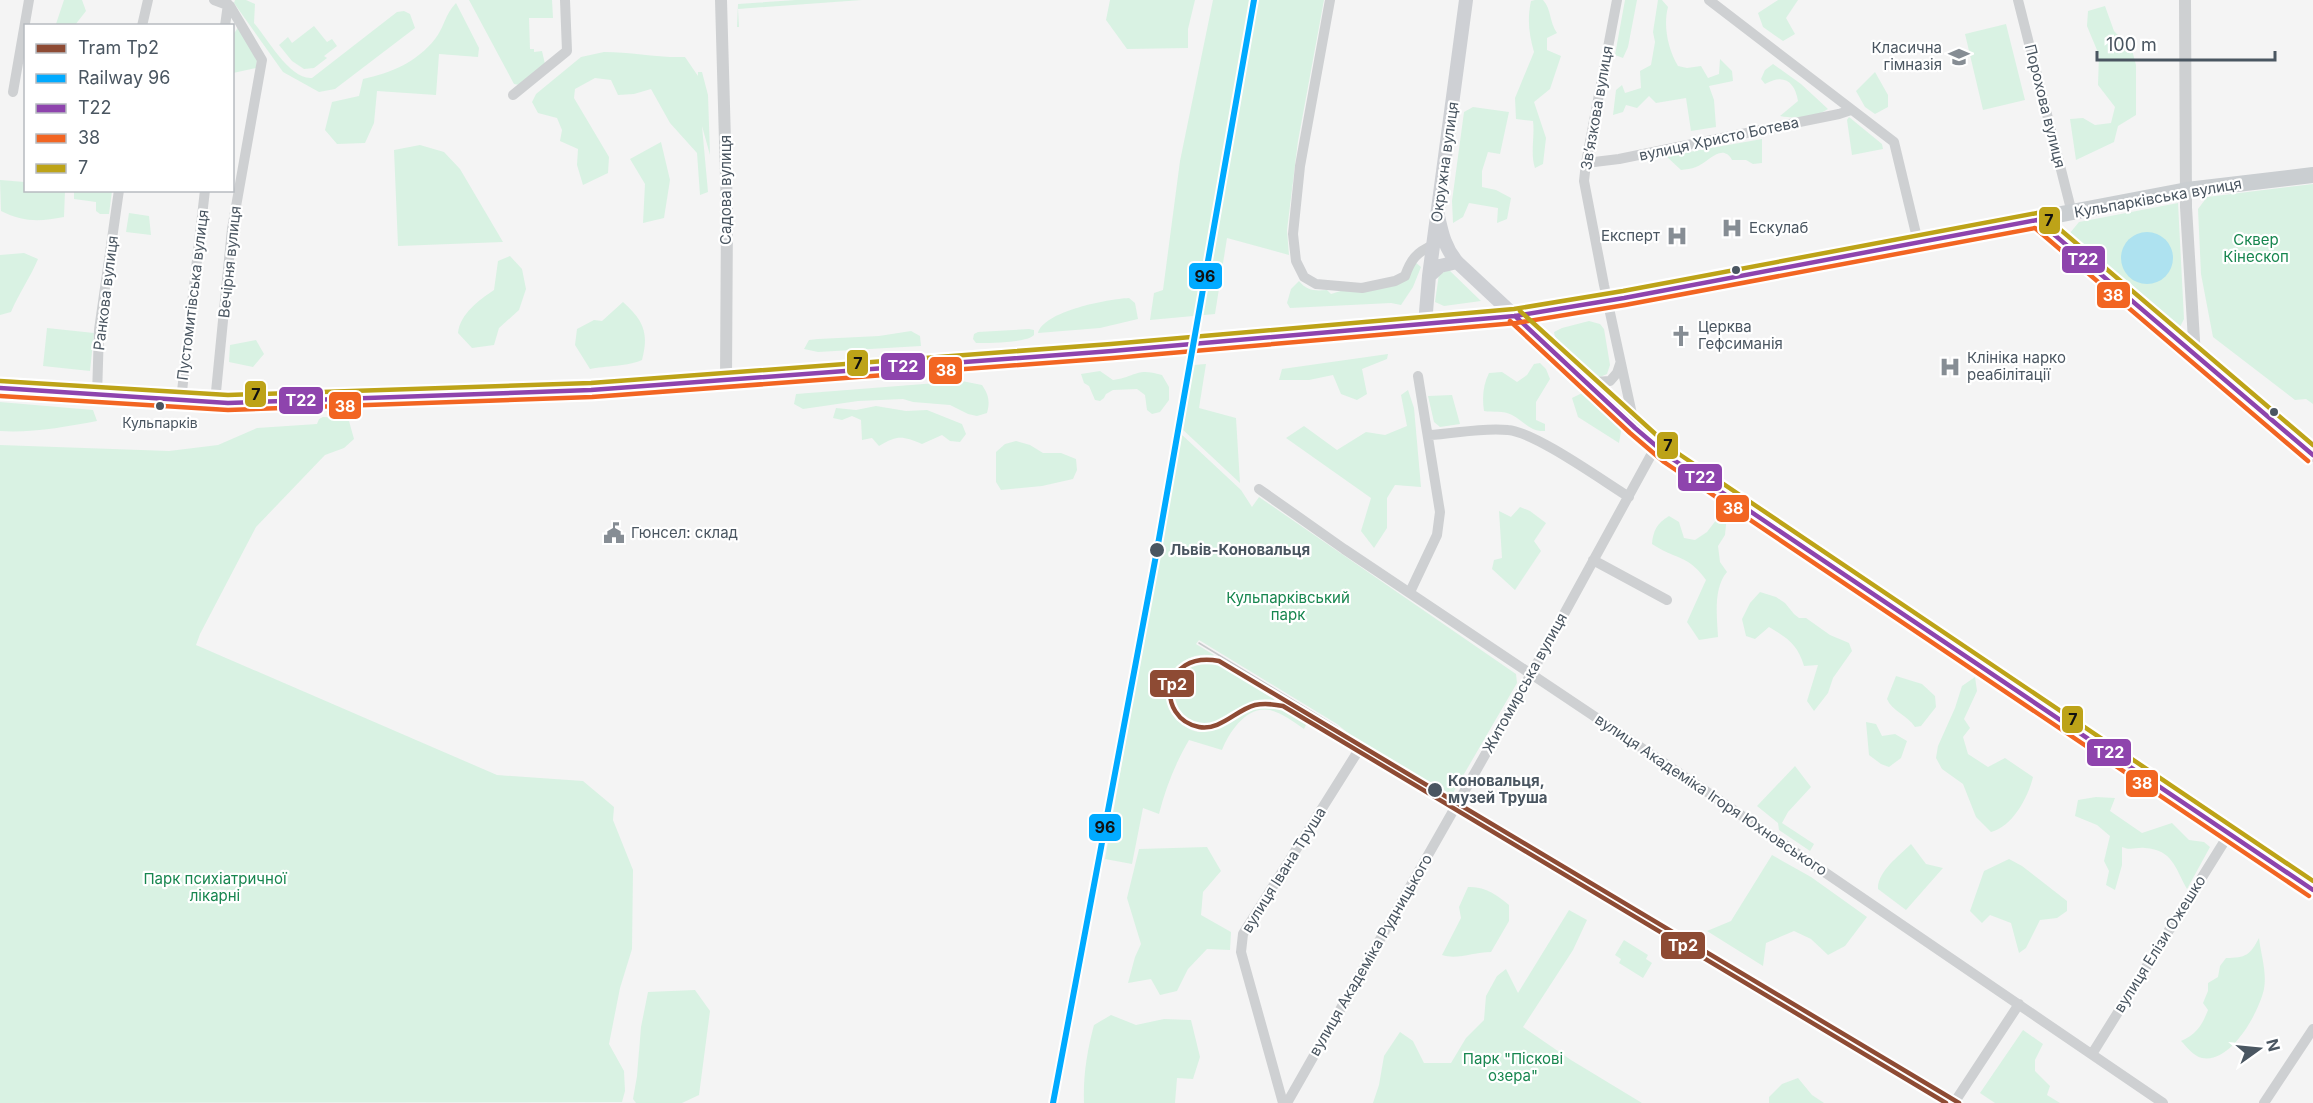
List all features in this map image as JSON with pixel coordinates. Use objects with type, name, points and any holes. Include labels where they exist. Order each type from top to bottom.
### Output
[{"type":"main road","name":"Окружна вулиця","points":[[1425,324],[1433,244],[1466,0]]},
{"type":"main road","name":"Кульпарківська вулиця","points":[[0,388],[215,402],[581,390],[1112,351],[1515,316],[2037,220],[2187,190],[2313,175]]},
{"type":"main road","points":[[1438,216],[1443,240],[1457,262],[1656,446],[1709,484],[2313,890]]},
{"type":"main road","points":[[2037,220],[2195,357],[2313,455]]},
{"type":"main road","points":[[1429,276],[1440,266],[1457,262]]},
{"type":"street","points":[[25,24],[29,0]]},
{"type":"street","points":[[142,24],[148,0]]},
{"type":"street","points":[[214,0],[228,4],[225,24]]},
{"type":"street","points":[[513,95],[567,51],[565,0]]},
{"type":"street","name":"Садова вулиця","points":[[721,0],[727,212],[726,380]]},
{"type":"street","points":[[1330,0],[1300,166],[1293,234],[1296,261],[1304,277],[1316,284],[1362,288],[1395,281],[1405,276],[1412,258],[1433,244]]},
{"type":"street","name":"Звʼязкова вулиця","points":[[1617,0],[1584,181],[1635,428]]},
{"type":"street","points":[[1709,0],[1894,142],[1918,242]]},
{"type":"street","name":"Порохова вулиця","points":[[2018,0],[2072,213]]},
{"type":"street","points":[[2185,0],[2187,190],[2195,357]]},
{"type":"street","name":"Вечірня вулиця","points":[[215,402],[232,229],[262,60],[228,4]]},
{"type":"street","points":[[14,92],[24,31]]},
{"type":"street","name":"вулиця Христо Ботева","points":[[1586,163],[1631,157],[1851,110]]},
{"type":"street","name":"Ранкова вулиця","points":[[97,396],[99,330],[119,192]]},
{"type":"street","name":"Пустомитівська вулиця","points":[[181,400],[205,192]]},
{"type":"street","points":[[1582,379],[1595,382],[1610,381],[1617,374],[1620,364]]},
{"type":"street","points":[[1410,592],[1437,535],[1440,512],[1418,376]]},
{"type":"street","points":[[1429,435],[1497,430],[1518,432],[1537,440],[1629,497]]},
{"type":"street","name":"Житомирська вулиця","points":[[1455,806],[1656,446]]},
{"type":"street","name":"вулиця Академіка Ігоря Юхновського","points":[[1259,489],[2163,1103]]},
{"type":"street","points":[[1593,560],[1667,600]]},
{"type":"street","name":"вулиця Івана Труша","points":[[1285,1103],[1240,952],[1243,934],[1360,748],[1455,806]]},
{"type":"street","points":[[1455,806],[1953,1103],[2019,1004]]},
{"type":"street","name":"вулиця Академіка Рудницького","points":[[1285,1103],[1455,806]]},
{"type":"street","name":"вулиця Елізи Ожешко","points":[[2092,1054],[2229,834]]},
{"type":"street","points":[[2264,1103],[2313,1029]]},
{"type":"green space","points":[[64,0],[82,0],[86,11],[76,24],[56,24]]},
{"type":"green space","points":[[235,0],[246,0],[255,4],[254,23],[287,65],[304,77],[312,78],[397,12],[404,11],[410,14],[415,28],[335,89],[319,92],[283,72],[234,3]]},
{"type":"green space","points":[[469,0],[552,0],[553,18],[529,18],[530,49],[534,49],[534,52],[542,51],[545,64],[519,85],[514,84]]},
{"type":"green space","points":[[796,0],[862,0],[738,9],[739,27],[737,27],[738,4]]},
{"type":"green space","points":[[1110,0],[1195,0],[1188,29],[1188,48],[1127,49],[1106,20]]},
{"type":"green space","points":[[1213,0],[1324,0],[1298,141],[1287,230],[1289,255],[1227,238],[1215,314],[1150,320],[1154,293],[1163,290],[1180,161]]},
{"type":"green space","points":[[1543,0],[1546,4],[1557,33],[1547,38],[1547,50],[1561,56],[1550,89],[1534,102],[1546,138],[1543,164],[1535,168],[1533,121],[1516,119],[1515,98],[1534,52],[1529,21],[1531,1]]},
{"type":"green space","points":[[1625,0],[1637,0],[1628,47],[1623,58],[1615,55]]},
{"type":"green space","points":[[1658,0],[1662,0],[1668,7],[1667,37],[1678,66],[1687,68],[1701,66],[1708,78],[1719,74],[1720,59],[1732,71],[1733,81],[1709,86],[1714,100],[1716,127],[1691,131],[1686,98],[1656,103],[1649,96],[1637,108],[1626,105],[1623,112],[1613,115],[1616,90],[1622,85],[1625,93],[1641,88],[1640,71],[1651,65]]},
{"type":"green space","points":[[1778,0],[1798,0],[1786,18],[1795,34],[1783,41],[1763,27],[1758,13]]},
{"type":"green space","points":[[456,3],[479,48],[478,57],[439,54],[436,95],[377,91],[374,123],[365,143],[337,144],[325,130],[332,102],[359,96],[363,79],[393,70],[420,54],[438,35]]},
{"type":"green space","points":[[2105,6],[2114,31],[2132,50],[2136,65],[2136,115],[2118,126],[2114,142],[2076,160],[2070,119],[2083,118],[2095,125],[2111,123],[2115,107],[2098,85],[2099,55],[2087,26],[2088,11]]},
{"type":"green space","points":[[241,23],[258,52],[256,68],[234,73],[234,34]]},
{"type":"green space","points":[[2006,24],[2025,100],[1983,110],[1965,34]]},
{"type":"green space","points":[[314,26],[327,42],[332,39],[337,46],[314,68],[304,69],[292,61],[279,45],[288,37],[292,43]]},
{"type":"green space","points":[[604,52],[685,57],[698,76],[698,72],[702,72],[708,95],[710,155],[702,126],[708,192],[700,195],[697,153],[670,123],[651,89],[634,94],[618,95],[611,80],[595,78],[575,89],[574,98],[609,157],[608,173],[583,185],[577,165],[578,149],[560,141],[562,130],[557,118],[538,113],[532,102],[536,94],[581,57]]},
{"type":"green space","points":[[1773,64],[1801,84],[1828,109],[1805,117],[1780,116],[1798,101],[1788,81],[1778,79],[1765,84],[1761,79],[1765,70]]},
{"type":"green space","points":[[1875,72],[1888,95],[1888,107],[1875,114],[1865,107],[1856,91]]},
{"type":"green space","points":[[1473,107],[1509,112],[1500,154],[1488,152],[1482,171],[1482,187],[1496,190],[1511,198],[1507,219],[1497,223],[1498,208],[1469,203],[1463,217],[1453,223],[1452,201],[1464,112]]},
{"type":"green space","points":[[1849,117],[1882,144],[1883,149],[1852,155],[1847,120]]},
{"type":"green space","points":[[1762,139],[1762,163],[1753,164],[1746,160],[1732,160],[1728,155],[1719,153],[1701,165],[1681,170],[1666,156]]},
{"type":"green space","points":[[661,142],[670,180],[664,218],[643,223],[645,184],[630,159]]},
{"type":"green space","points":[[420,145],[444,152],[460,169],[503,242],[398,246],[394,150]]},
{"type":"green space","points":[[0,180],[24,182],[24,192],[65,192],[64,217],[31,220],[1,211]]},
{"type":"green space","name":"Сквер Кінескоп","points":[[2313,184],[2313,404],[2306,399],[2295,400],[2213,337],[2201,274],[2198,209],[2207,197]]},
{"type":"green space","points":[[74,192],[112,192],[109,214],[100,214],[96,211],[96,202],[74,199]]},
{"type":"green space","points":[[2178,203],[2184,319],[2176,335],[2065,239],[2079,222]]},
{"type":"green space","points":[[129,213],[149,216],[151,235],[126,232]]},
{"type":"green space","points":[[24,253],[38,259],[11,312],[0,315],[0,255]]},
{"type":"green space","points":[[510,256],[522,269],[526,289],[519,310],[499,328],[494,345],[472,348],[458,333],[462,320],[471,308],[494,290],[498,261]]},
{"type":"green space","points":[[1415,262],[1421,267],[1413,287],[1401,305],[1391,303],[1290,308],[1287,303],[1291,289],[1299,281],[1308,289],[1327,290],[1331,294],[1366,283],[1395,281]]},
{"type":"green space","points":[[1449,270],[1481,301],[1444,306],[1435,302],[1439,274]]},
{"type":"green space","points":[[1129,298],[1135,303],[1138,319],[1100,328],[1038,333],[1043,325],[1052,318],[1064,313],[1093,304]]},
{"type":"green space","points":[[623,302],[636,315],[643,328],[645,342],[642,360],[631,364],[590,369],[575,345],[577,329],[594,320],[602,321]]},
{"type":"green space","points":[[1589,321],[1600,324],[1604,329],[1610,365],[1607,374],[1600,377],[1587,371],[1572,358],[1555,338],[1554,332],[1562,328]]},
{"type":"green space","points":[[47,328],[94,333],[90,371],[43,366]]},
{"type":"green space","points":[[1034,330],[1034,335],[1024,340],[976,343],[973,339],[974,334],[978,332]]},
{"type":"green space","points":[[911,331],[920,336],[921,346],[818,352],[804,349],[809,340],[879,336]]},
{"type":"green space","points":[[256,340],[264,354],[253,367],[229,362],[230,345]]},
{"type":"green space","points":[[1388,354],[1387,359],[1362,369],[1367,394],[1357,400],[1341,394],[1333,375],[1309,380],[1279,380],[1282,369]]},
{"type":"green space","points":[[1540,363],[1546,369],[1550,379],[1536,402],[1536,420],[1545,424],[1545,431],[1531,428],[1509,413],[1484,411],[1485,382],[1489,373],[1502,372],[1517,382],[1527,375],[1534,364]]},
{"type":"green space","points":[[1206,364],[1199,408],[1236,418],[1240,483],[1181,428],[1193,365]]},
{"type":"green space","points":[[1100,371],[1113,380],[1141,372],[1162,375],[1169,387],[1169,400],[1160,412],[1152,414],[1147,410],[1145,395],[1137,389],[1113,390],[1100,401],[1095,400],[1081,374]]},
{"type":"green space","points":[[962,381],[982,385],[988,399],[987,413],[977,416],[950,405],[903,399],[858,401],[803,409],[794,404],[796,394]]},
{"type":"green space","points":[[1408,390],[1414,408],[1421,487],[1395,485],[1387,498],[1387,528],[1374,548],[1361,531],[1371,498],[1286,438],[1304,426],[1337,450],[1366,432],[1385,435],[1407,426],[1401,395]]},
{"type":"green space","points":[[1582,393],[1622,426],[1619,443],[1578,417],[1572,398]]},
{"type":"green space","points":[[1452,395],[1460,424],[1440,427],[1434,422],[1428,396]]},
{"type":"green space","points":[[0,402],[93,410],[97,421],[36,430],[0,431]]},
{"type":"green space","points":[[876,406],[906,411],[927,410],[962,424],[966,434],[960,442],[950,441],[942,435],[922,444],[900,438],[879,446],[872,438],[862,440],[861,420],[852,416],[842,420],[833,418],[836,408],[856,410]]},
{"type":"green space","name":"Парк психіатричної лікарні","points":[[323,417],[349,421],[354,439],[344,448],[325,455],[256,527],[196,645],[497,775],[583,781],[614,807],[613,820],[633,870],[632,949],[620,988],[609,1044],[624,1071],[625,1091],[622,1102],[0,1103],[0,445],[169,451],[218,445],[257,428],[317,424]]},
{"type":"green space","name":"Кульпарківський парк","points":[[1180,433],[1241,490],[1252,507],[1259,497],[1516,674],[1517,683],[1453,793],[1446,794],[1360,743],[1337,724],[1199,640],[1196,644],[1214,655],[1199,655],[1186,660],[1172,675],[1167,690],[1170,708],[1186,727],[1197,732],[1208,731],[1253,709],[1265,706],[1281,709],[1307,723],[1304,729],[1279,713],[1262,710],[1240,721],[1229,735],[1222,750],[1189,740],[1171,776],[1159,814],[1143,808],[1132,864],[1105,859]]},
{"type":"green space","points":[[1016,441],[1030,445],[1043,453],[1061,453],[1076,459],[1077,470],[1073,479],[1042,486],[1001,490],[996,482],[996,452],[1005,444]]},
{"type":"green space","points":[[1520,507],[1530,511],[1546,523],[1534,541],[1541,551],[1515,590],[1492,569],[1494,560],[1502,558],[1499,511],[1511,517]]},
{"type":"green space","points":[[1723,511],[1727,515],[1725,535],[1718,546],[1720,562],[1727,572],[1718,594],[1718,637],[1699,640],[1687,622],[1706,580],[1687,562],[1652,544],[1655,531],[1669,516],[1679,522],[1684,538],[1695,540],[1707,532]]},
{"type":"green space","points":[[1760,592],[1776,597],[1799,618],[1806,618],[1830,635],[1849,643],[1852,651],[1833,678],[1828,693],[1814,711],[1807,701],[1818,665],[1804,666],[1799,653],[1791,643],[1769,627],[1755,639],[1746,636],[1742,619],[1750,603]]},
{"type":"green space","points":[[1198,662],[1212,662],[1219,665],[1274,700],[1251,703],[1213,723],[1192,722],[1183,716],[1177,707],[1174,697],[1175,687],[1179,677],[1187,668]]},
{"type":"green space","points":[[1896,676],[1922,684],[1935,696],[1936,707],[1921,726],[1915,727],[1892,707],[1887,699]]},
{"type":"green space","points":[[1975,677],[1977,691],[1964,719],[1970,728],[1963,737],[1968,754],[1988,767],[2005,758],[2033,777],[2027,794],[2012,818],[1999,829],[1991,832],[1976,817],[1963,784],[1942,769],[1936,758],[1938,746],[1962,686]]},
{"type":"green space","points":[[1866,722],[1876,724],[1882,736],[1895,734],[1907,741],[1901,758],[1889,767],[1869,755]]},
{"type":"green space","points":[[1795,766],[1811,787],[1788,812],[1782,823],[1814,844],[1810,851],[1779,830],[1778,823],[1757,806]]},
{"type":"green space","points":[[2096,797],[2115,798],[2110,811],[2142,833],[2172,823],[2189,840],[2204,842],[2210,847],[2187,889],[2172,861],[2162,852],[2154,849],[2122,847],[2122,865],[2115,890],[2106,885],[2109,871],[2104,861],[2110,836],[2097,825],[2075,816],[2078,800]]},
{"type":"green space","points":[[1911,844],[1926,864],[1943,868],[1906,910],[1878,889],[1885,870]]},
{"type":"green space","points":[[1207,847],[1221,871],[1203,892],[1201,915],[1231,932],[1230,950],[1207,949],[1188,969],[1177,991],[1160,995],[1151,979],[1128,983],[1141,944],[1127,898],[1139,849]]},
{"type":"green space","points":[[1772,855],[1811,877],[1867,917],[1845,946],[1828,955],[1811,939],[1794,931],[1766,943],[1763,966],[1707,931],[1731,921]]},
{"type":"green space","points":[[2009,859],[2022,866],[2067,901],[2067,911],[2057,918],[2040,920],[2026,948],[2019,953],[2011,923],[1990,915],[1982,923],[1970,911],[1984,871]]},
{"type":"green space","points":[[1468,887],[1485,890],[1509,905],[1509,921],[1491,952],[1454,957],[1442,955],[1461,918],[1459,907]]},
{"type":"green space","name":"Парк \"Піскові озера\"","points":[[1569,910],[1587,920],[1573,950],[1523,1027],[1571,1060],[1642,1103],[1373,1103],[1384,1056],[1400,1032],[1413,1041],[1424,1063],[1451,1063],[1466,1038],[1484,1020],[1486,996],[1497,976],[1506,969],[1518,993]]},
{"type":"green space","points":[[2259,938],[2265,983],[2261,999],[2250,1023],[2233,1045],[2223,1053],[2213,1058],[2199,1057],[2181,1041],[2195,1032],[2206,1015],[2208,1010],[2203,1003],[2208,991],[2208,983],[2218,977],[2220,966],[2226,958],[2247,954]]},
{"type":"green space","points":[[1624,940],[1648,955],[1646,959],[1652,963],[1643,978],[1619,963],[1621,959],[1615,955]]},
{"type":"green space","points":[[695,990],[710,1011],[699,1095],[682,1103],[636,1103],[633,1099],[641,1027],[648,992]]},
{"type":"green space","points":[[1111,1015],[1136,1025],[1164,1019],[1191,1020],[1200,1057],[1193,1079],[1177,1078],[1175,1103],[1084,1103],[1086,1064],[1094,1025]]},
{"type":"green space","points":[[2023,1030],[2043,1044],[2035,1060],[2035,1071],[2050,1086],[2047,1095],[2060,1103],[1995,1103],[1980,1093]]},
{"type":"green space","points":[[1798,1078],[1812,1095],[1824,1103],[1769,1103],[1769,1097],[1782,1084]]},
{"type":"water","points":[[2142,232],[2152,232],[2166,239],[2173,258],[2166,277],[2152,284],[2142,284],[2132,280],[2125,273],[2121,263],[2121,253],[2125,243],[2132,236]]},
{"type":"tram line","points":[[1199,643],[1337,727],[1349,739]]},
{"type":"tram line","name":"Тр2","points":[[1946,1103],[1283,706],[1255,705],[1214,726],[1199,727],[1185,721],[1175,711],[1171,699],[1171,686],[1176,675],[1185,665],[1200,660],[1219,661],[1959,1103]]},
{"type":"rail line","name":"96","points":[[1053,1103],[1157,550],[1254,0]]},
{"type":"transit line","name":"7","points":[[0,381],[228,395],[591,383],[1111,344],[1514,309],[1623,291],[2037,213],[2042,214],[2313,445]]},
{"type":"transit line","name":"Т22","points":[[0,388],[228,403],[591,390],[1112,351],[1515,316],[1624,298],[2037,220],[2313,455]]},
{"type":"transit line","name":"38","points":[[0,396],[228,410],[592,397],[1113,358],[1516,323],[1625,305],[2035,228],[2308,461]]},
{"type":"transit line","name":"7","points":[[1520,311],[1673,450],[2313,881]]},
{"type":"transit line","name":"Т22","points":[[1515,316],[1668,456],[2313,890]]},
{"type":"transit line","name":"38","points":[[1510,321],[1664,462],[2309,896]]},
{"type":"place","name":"Класична гімназія","points":[[1959,57]]},
{"type":"place","name":"Ескулаб","points":[[1732,228]]},
{"type":"place","name":"Експерт","points":[[1677,236]]},
{"type":"place","name":"Церква Гефсиманія","points":[[1681,336]]},
{"type":"place","name":"Клініка нарко реабілітації","points":[[1950,367]]},
{"type":"place","name":"Кульпарків","points":[[160,406]]},
{"type":"place","name":"Гюнсел: склад","points":[[614,533]]},
{"type":"place","name":"Львів-Коновальця","points":[[1157,550]]},
{"type":"place","name":"Коновальця, музей Труша","points":[[1435,790]]}]
